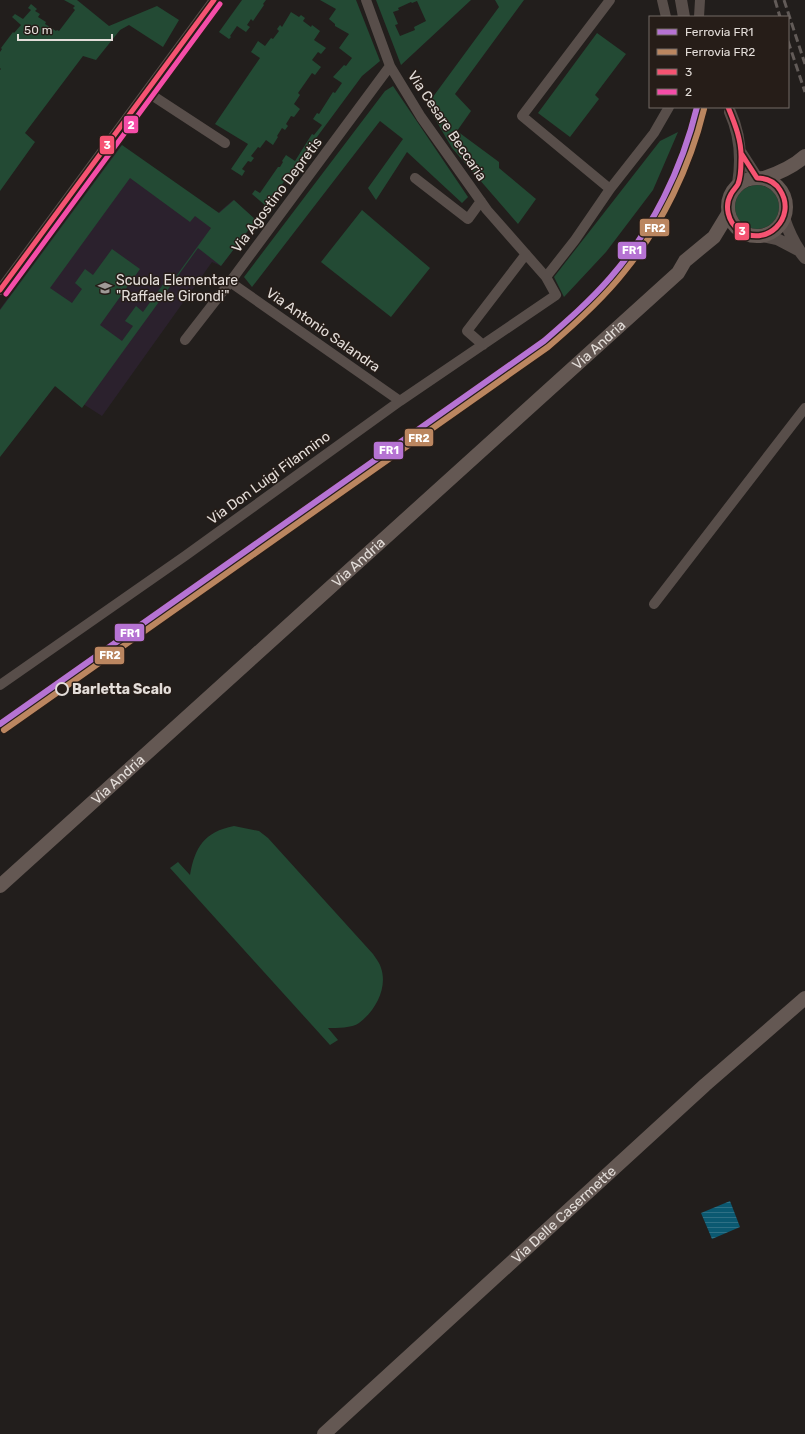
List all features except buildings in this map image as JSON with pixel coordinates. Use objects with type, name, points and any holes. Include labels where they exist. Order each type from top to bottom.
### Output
[{"type":"main road","points":[[760,178],[775,184],[783,195],[786,204],[784,218],[775,230],[769,234],[762,236],[749,235],[738,230],[728,214],[727,208],[729,198],[733,190],[738,184],[749,179],[760,178],[783,171],[802,159]]},
{"type":"main road","points":[[783,195],[788,180],[802,159]]},
{"type":"main road","name":"Via Andria","points":[[0,886],[678,273],[685,261],[714,237],[728,214]]},
{"type":"main road","name":"Via Andria","points":[[714,237],[738,230]]},
{"type":"main road","name":"Via Delle Casermette","points":[[324,1434],[700,1091],[805,998]]},
{"type":"street","points":[[0,290],[214,0]]},
{"type":"street","name":"Via Cesare Beccaria","points":[[366,0],[390,66],[421,117],[487,210],[546,277],[556,295]]},
{"type":"street","points":[[610,0],[522,116],[610,188]]},
{"type":"street","points":[[662,0],[666,16]]},
{"type":"street","points":[[681,0],[684,16]]},
{"type":"street","points":[[699,16],[700,0]]},
{"type":"street","name":"Via Agostino Depretis","points":[[185,340],[230,282],[390,66]]},
{"type":"street","points":[[147,92],[225,143]]},
{"type":"street","points":[[546,277],[575,240],[610,188],[654,133],[669,108]]},
{"type":"street","points":[[730,112],[735,122],[741,153],[738,184]]},
{"type":"street","points":[[741,153],[760,178]]},
{"type":"street","points":[[415,178],[468,218],[481,201]]},
{"type":"street","points":[[784,218],[790,234],[801,254]]},
{"type":"street","points":[[762,236],[777,239],[801,254]]},
{"type":"street","points":[[483,345],[467,331],[526,254]]},
{"type":"street","name":"Via Antonio Salandra","points":[[230,282],[400,402]]},
{"type":"street","name":"Via Don Luigi Filannino","points":[[0,685],[185,556],[400,402],[556,295]]},
{"type":"street","points":[[654,604],[805,408]]},
{"type":"shaded area","name":"Scuola Elementare \"Raffaele Girondi\"","points":[[121,145],[218,213],[233,200],[256,220],[221,266],[212,262],[102,416],[55,386],[6,448],[0,444],[0,309]]},
{"type":"green space","points":[[64,0],[77,0],[109,26],[157,6],[179,20],[163,47],[129,25],[120,30],[96,60],[83,56],[25,133],[35,142],[0,191],[1,48],[13,32],[14,33],[21,25],[12,17],[15,14],[23,19],[31,10],[28,8],[31,4],[37,9],[35,11],[40,14],[38,17],[46,22],[45,24],[56,31],[59,31],[75,10],[73,8],[75,6]]},
{"type":"green space","points":[[242,0],[266,0],[253,21],[251,19],[247,25],[250,27],[246,32],[237,26],[229,39],[219,32]]},
{"type":"green space","points":[[320,0],[356,0],[380,61],[362,76],[266,206],[252,194],[255,190],[260,193],[278,167],[280,167],[286,155],[295,161],[312,134],[314,135],[322,125],[313,119],[317,113],[319,114],[333,92],[335,93],[342,83],[333,77],[344,65],[346,66],[352,58],[339,48],[349,34],[335,26],[335,24],[329,19],[336,9]]},
{"type":"green space","points":[[376,0],[471,0],[401,65]],"holes":[[[417,1],[426,21],[414,27],[415,30],[400,36],[395,25],[398,24],[393,12],[411,2]]]},
{"type":"green space","points":[[495,0],[524,0],[455,94],[471,111],[457,131],[499,162],[499,168],[536,199],[518,224],[452,148],[427,105],[499,7]]},
{"type":"green space","points":[[291,12],[299,17],[301,15],[305,18],[303,21],[320,31],[314,40],[326,48],[321,54],[318,52],[312,60],[321,67],[315,75],[312,73],[298,93],[300,95],[294,104],[300,109],[294,117],[291,116],[286,124],[288,126],[285,130],[282,128],[273,145],[266,140],[260,148],[258,147],[251,156],[254,158],[251,162],[248,161],[242,169],[245,171],[242,176],[231,169],[248,144],[215,124],[260,58],[251,52],[258,41],[265,46],[271,38],[273,39],[279,31],[277,29],[280,25],[282,27]]},
{"type":"green space","points":[[597,33],[626,54],[595,95],[599,99],[570,137],[538,113]]},
{"type":"green space","points":[[393,86],[468,197],[462,203],[407,152],[376,200],[368,188],[403,139],[380,121],[252,287],[244,277],[385,91]]},
{"type":"green space","points":[[678,132],[653,190],[606,252],[564,297],[554,277],[660,141]]},
{"type":"green space","name":"Scuola Elementare \"Raffaele Girondi\"","points":[[122,145],[219,213],[234,200],[256,220],[221,266],[198,248],[82,408],[55,386],[0,457],[0,310]],"holes":[[[130,178],[190,222],[195,216],[211,228],[169,286],[164,283],[143,312],[136,306],[125,321],[133,326],[122,341],[100,325],[140,269],[112,249],[93,275],[85,269],[75,283],[82,289],[72,303],[50,288]]]},
{"type":"green space","points":[[757,185],[769,189],[775,195],[779,207],[775,219],[769,225],[757,229],[745,225],[739,219],[735,207],[739,195],[745,189]]},
{"type":"green space","points":[[362,210],[430,268],[391,317],[321,262]]},
{"type":"green space","points":[[234,826],[259,831],[268,838],[373,954],[380,964],[383,983],[375,1006],[365,1018],[356,1025],[328,1028],[338,1040],[330,1045],[170,868],[178,862],[190,875],[195,856],[203,842],[215,832]]},
{"type":"water","points":[[730,1201],[740,1227],[712,1239],[701,1213]]},
{"type":"railway","points":[[775,0],[780,16]]},
{"type":"railway","points":[[784,0],[805,64]]},
{"type":"railway","points":[[789,44],[805,92]]},
{"type":"rail line","name":"FR1","points":[[0,724],[544,341],[561,326],[610,278],[639,240],[664,198],[674,176],[691,130],[697,108]]},
{"type":"rail line","name":"FR2","points":[[4,730],[548,347],[568,330],[616,282],[651,235],[683,174],[704,109]]},
{"type":"transit line","name":"3","points":[[0,290],[214,0]]},
{"type":"transit line","name":"2","points":[[6,294],[220,4]]},
{"type":"transit line","name":"3","points":[[728,108],[738,133],[741,153]]},
{"type":"transit line","name":"3","points":[[741,153],[757,178],[767,180],[776,185],[780,190],[784,201],[785,211],[782,220],[776,228],[759,236],[749,235],[739,230],[732,223],[728,214],[729,199],[740,178],[741,153]]},
{"type":"place","name":"Scuola Elementare \"Raffaele Girondi\"","points":[[105,288]]},
{"type":"place","name":"Barletta Scalo","points":[[62,689]]}]
